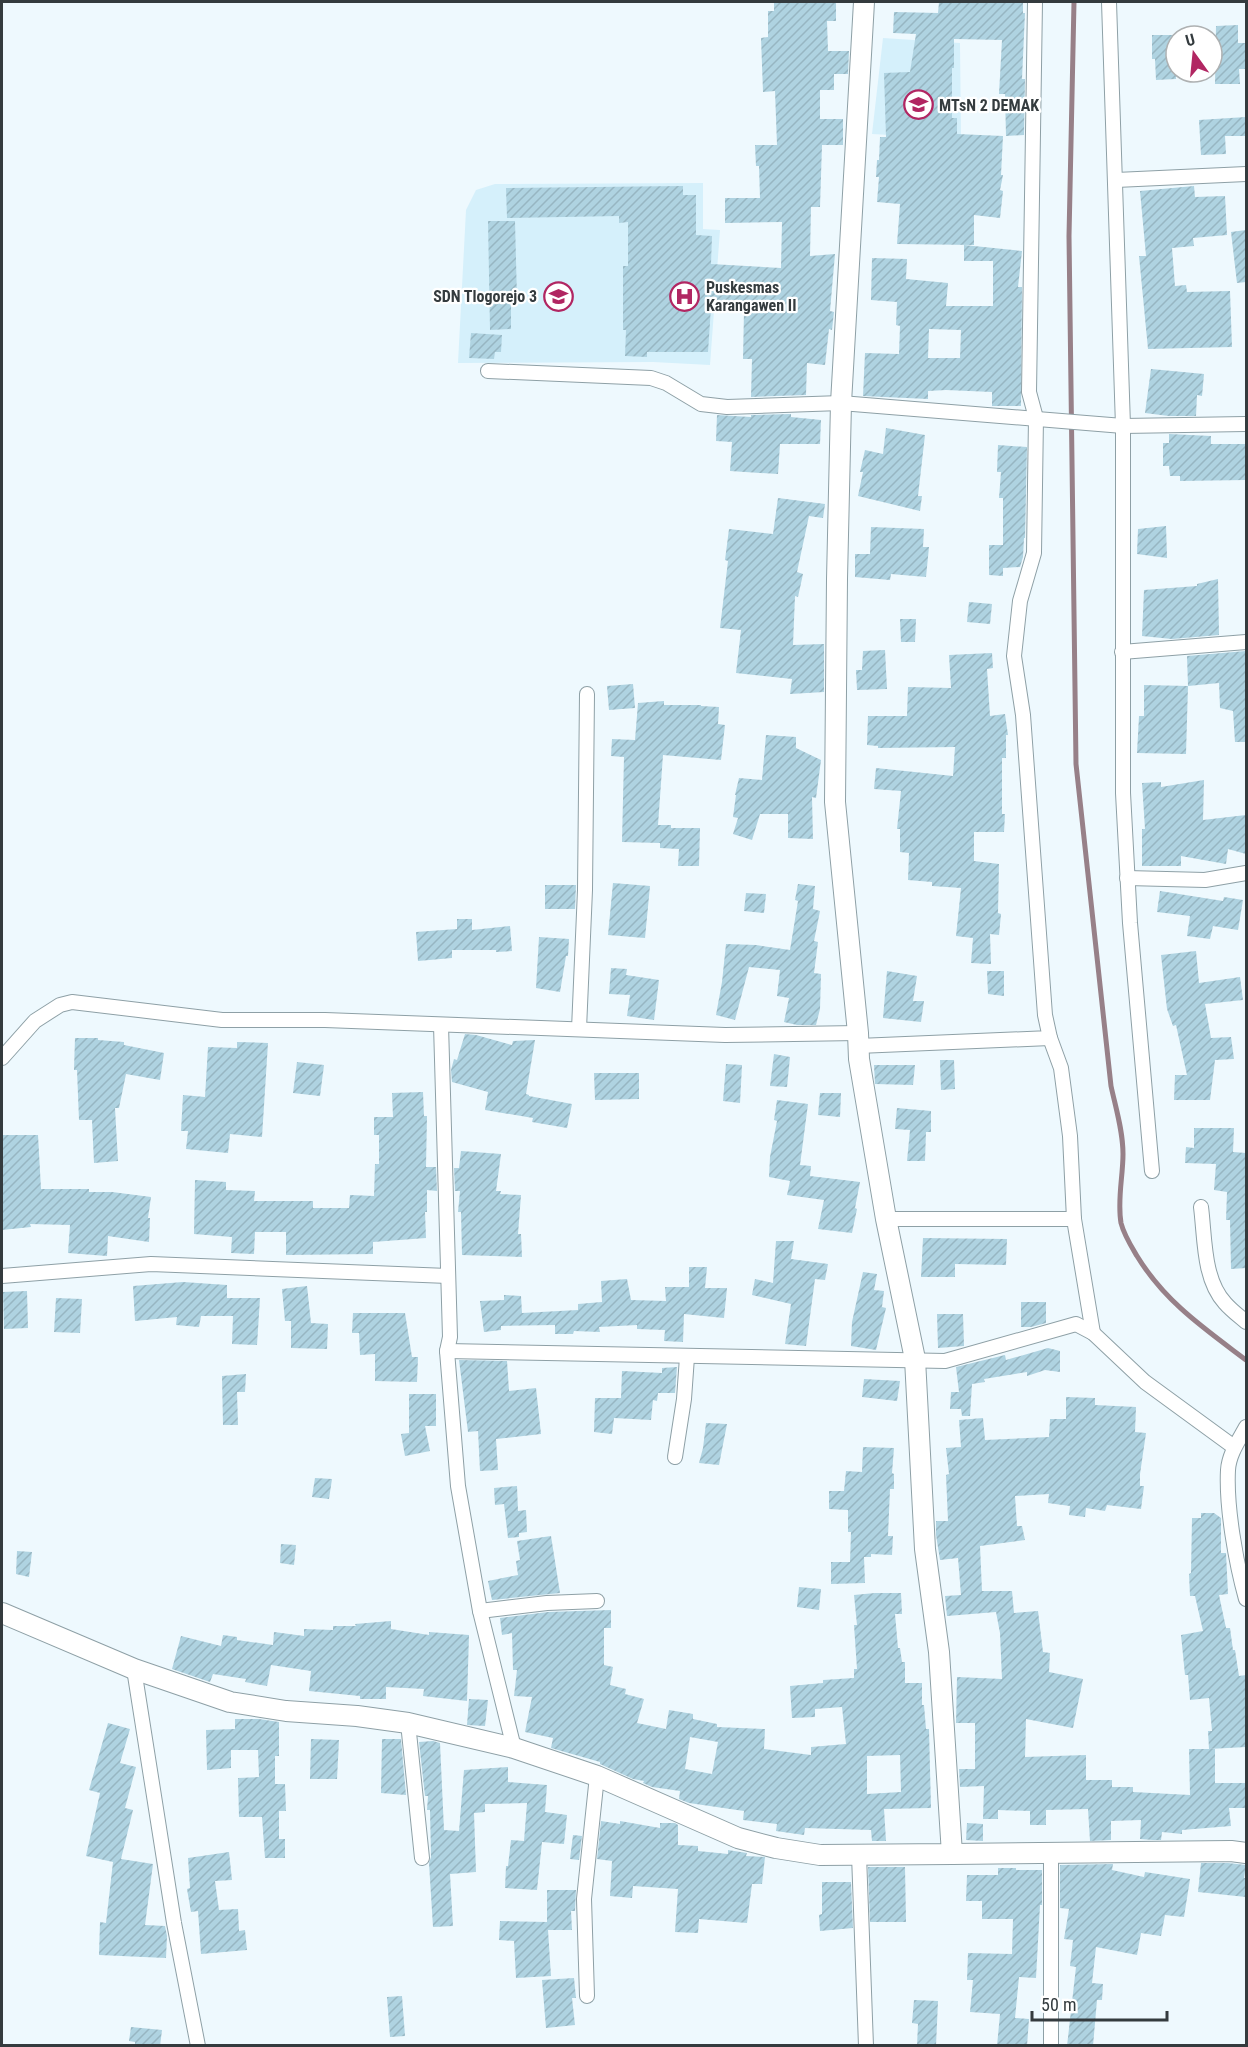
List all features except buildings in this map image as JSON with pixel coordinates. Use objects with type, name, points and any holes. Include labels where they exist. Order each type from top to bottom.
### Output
[{"type":"main road","points":[[864,2],[841,403],[835,802],[858,1040],[886,1219],[915,1359],[925,1549],[939,1652],[952,1854]]},
{"type":"main road","points":[[2,1613],[134,1669],[230,1702],[276,1710],[357,1716],[408,1723],[514,1748],[597,1776],[738,1838],[776,1848],[820,1855],[1246,1853]]},
{"type":"street","points":[[1035,2],[1029,392],[1036,418],[1034,553],[1020,602],[1014,656],[1023,715],[1045,1015],[1050,1038],[1061,1068],[1070,1136],[1074,1219],[1093,1333]]},
{"type":"street","points":[[1109,2],[1123,426],[1123,794],[1127,878],[1152,1171]]},
{"type":"street","points":[[1116,180],[1246,174]]},
{"type":"street","points":[[488,371],[651,378],[666,383],[701,404],[728,407],[841,403],[1123,426],[1246,424]]},
{"type":"street","points":[[1122,652],[1246,642]]},
{"type":"street","points":[[579,1029],[585,890],[587,694]]},
{"type":"street","points":[[1127,878],[1205,880],[1246,873]]},
{"type":"street","points":[[2,1058],[35,1021],[60,1005],[72,1002],[222,1020],[325,1020],[858,1040],[1050,1038]]},
{"type":"street","points":[[441,1025],[450,1337],[447,1351],[458,1486],[480,1611],[514,1748]]},
{"type":"street","points":[[1201,1207],[1207,1260],[1215,1288],[1224,1303],[1246,1322]]},
{"type":"street","points":[[886,1219],[1074,1219]]},
{"type":"street","points":[[2,1276],[151,1264],[448,1276]]},
{"type":"street","points":[[447,1351],[945,1361],[1076,1324],[1093,1333],[1145,1382],[1234,1447]]},
{"type":"street","points":[[675,1456],[684,1399],[687,1357]]},
{"type":"street","points":[[1246,1427],[1234,1447],[1228,1468],[1234,1539],[1246,1599]]},
{"type":"street","points":[[480,1611],[548,1603],[597,1601]]},
{"type":"street","points":[[134,1669],[174,1923],[198,2046]]},
{"type":"street","points":[[408,1723],[422,1858]]},
{"type":"street","points":[[587,1996],[584,1899],[597,1776]]},
{"type":"street","points":[[1051,1853],[1051,2046]]},
{"type":"street","points":[[859,1855],[866,2046]]},
{"type":"shaded area","name":"MTsN 2 DEMAK","points":[[883,38],[960,43],[961,139],[872,134]]},
{"type":"shaded area","name":"SDN Tlogorejo 3","points":[[703,183],[703,229],[720,230],[710,365],[653,362],[458,363],[466,210],[476,190],[495,184]]},
{"type":"waterway","points":[[1074,2],[1069,236],[1076,764],[1111,1086],[1123,1145],[1121,1223],[1137,1256],[1160,1287],[1187,1314],[1246,1360]]},
{"type":"place","name":"MTsN 2 DEMAK","points":[[918,105]]},
{"type":"place","name":"SDN Tlogorejo 3","points":[[558,296]]},
{"type":"place","name":"Puskesmas Karangawen II","points":[[685,296]]}]
